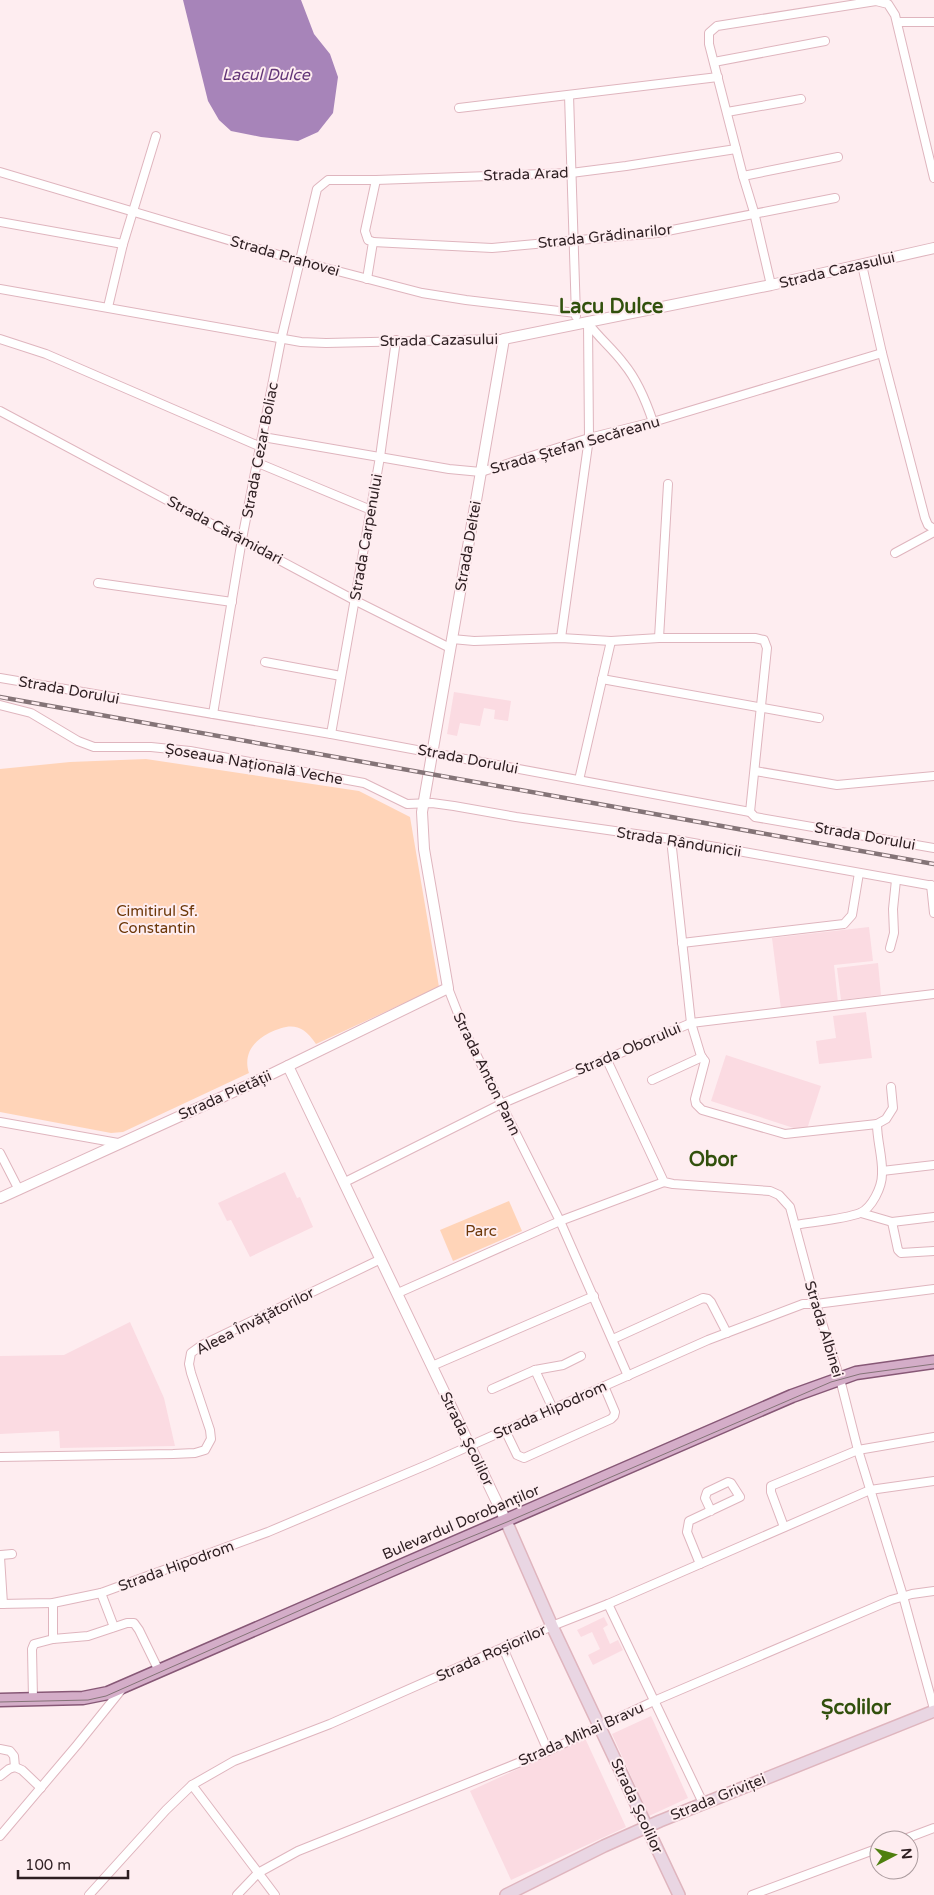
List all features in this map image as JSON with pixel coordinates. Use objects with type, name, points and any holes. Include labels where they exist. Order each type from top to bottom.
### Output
[{"type":"main road","name":"Bulevardul Dorobanților","points":[[0,1700],[93,1697],[124,1686],[839,1377],[934,1362]]},
{"type":"main road","name":"Strada Școlilor","points":[[506,1521],[552,1626],[679,1895]]},
{"type":"main road","name":"Strada Griviței","points":[[506,1895],[604,1846],[647,1827],[934,1710]]},
{"type":"street","points":[[771,285],[754,212],[709,44],[710,33],[717,26],[876,1],[888,4],[892,8],[897,22],[934,178]]},
{"type":"street","points":[[897,22],[934,22]]},
{"type":"street","points":[[714,62],[825,41]]},
{"type":"street","points":[[459,108],[718,77]]},
{"type":"street","points":[[569,95],[576,326]]},
{"type":"street","points":[[727,112],[801,100]]},
{"type":"street","points":[[108,307],[123,244],[156,136]]},
{"type":"street","name":"Strada Arad","points":[[317,188],[328,180],[571,173],[736,149]]},
{"type":"street","points":[[743,176],[838,157]]},
{"type":"street","name":"Strada Prahovei","points":[[0,172],[300,261],[422,293],[576,313]]},
{"type":"street","points":[[367,279],[373,242],[368,240],[365,231],[376,180]]},
{"type":"street","name":"Strada Cezar Boliac","points":[[213,714],[242,539],[262,436],[281,340],[317,188]]},
{"type":"street","name":"Strada Grădinarilor","points":[[373,242],[492,248],[656,233],[754,212],[834,198]]},
{"type":"street","points":[[0,222],[123,244]]},
{"type":"street","name":"Strada Cazasului","points":[[0,289],[108,307],[281,340],[326,343],[504,339],[516,335],[576,326],[771,285],[934,248]]},
{"type":"street","points":[[862,265],[882,353],[925,518],[928,525],[934,530],[896,553]]},
{"type":"street","points":[[588,323],[633,376],[642,391],[653,422]]},
{"type":"street","points":[[561,638],[590,438],[588,323]]},
{"type":"street","points":[[0,339],[46,354],[261,447]]},
{"type":"street","name":"Strada Deltei","points":[[433,752],[504,339]]},
{"type":"street","name":"Strada Carpenului","points":[[331,734],[380,457],[396,340]]},
{"type":"street","name":"Strada Ștefan Secăreanu","points":[[262,436],[449,469],[481,472],[590,438],[653,422],[882,353]]},
{"type":"street","name":"Strada Cărămidari","points":[[0,411],[356,601],[451,644],[561,638],[611,641],[659,638],[755,638],[764,640],[767,648],[762,706]]},
{"type":"street","points":[[258,462],[371,510]]},
{"type":"street","points":[[659,638],[668,484]]},
{"type":"street","points":[[98,583],[232,602]]},
{"type":"street","points":[[579,780],[611,641]]},
{"type":"street","points":[[265,662],[341,676]]},
{"type":"street","name":"Strada Dorului","points":[[0,678],[433,752],[750,812],[755,817],[934,848]]},
{"type":"street","points":[[602,680],[762,706],[819,718]]},
{"type":"street","name":"Șoseaua Națională Veche","points":[[0,705],[31,713],[78,741],[94,747],[151,747],[190,751],[364,783],[407,804],[424,803]]},
{"type":"street","points":[[750,812],[762,706]]},
{"type":"street","name":"Strada Anton Pann","points":[[433,752],[422,822],[424,848],[448,988],[466,1034],[560,1221],[628,1376]]},
{"type":"street","points":[[755,771],[837,785],[934,776]]},
{"type":"street","name":"Strada Rândunicii","points":[[424,803],[671,839],[933,886]]},
{"type":"street","points":[[671,839],[690,1023],[705,1061],[695,1099],[696,1104],[702,1110],[785,1134],[877,1124],[886,1119],[894,1108],[891,1087]]},
{"type":"street","points":[[682,943],[844,924],[852,915],[860,873]]},
{"type":"street","points":[[890,948],[894,933],[893,909],[896,880]]},
{"type":"street","points":[[933,886],[934,913]]},
{"type":"street","name":"Strada Pietății","points":[[0,1198],[288,1066],[448,988]]},
{"type":"street","name":"Strada Oborului","points":[[345,1182],[501,1104],[690,1023],[934,994]]},
{"type":"street","points":[[652,1080],[702,1057]]},
{"type":"street","points":[[398,1293],[560,1221],[664,1182],[606,1058]]},
{"type":"street","name":"Strada Școlilor","points":[[288,1066],[506,1521]]},
{"type":"street","points":[[0,1122],[118,1143]]},
{"type":"street","points":[[794,1225],[861,1213],[868,1208],[874,1199],[882,1177],[877,1143],[877,1124]]},
{"type":"street","points":[[0,1153],[19,1190]]},
{"type":"street","points":[[882,1171],[934,1165]]},
{"type":"street","name":"Strada Albinei","points":[[664,1182],[770,1192],[779,1194],[790,1207],[816,1304],[903,1596],[934,1710]]},
{"type":"street","points":[[861,1213],[892,1222],[934,1217]]},
{"type":"street","points":[[892,1222],[898,1250],[901,1253],[934,1251]]},
{"type":"street","name":"Aleea Învățătorilor","points":[[0,1457],[173,1454],[195,1453],[205,1450],[211,1439],[210,1430],[191,1373],[189,1364],[191,1353],[202,1345],[381,1259]]},
{"type":"street","name":"Strada Hipodrom","points":[[1,1604],[53,1603],[101,1593],[268,1532],[728,1333],[804,1304],[934,1288]]},
{"type":"street","points":[[432,1366],[594,1296]]},
{"type":"street","points":[[612,1339],[703,1298],[711,1302],[728,1333]]},
{"type":"street","points":[[492,1389],[535,1370],[563,1365],[581,1356]]},
{"type":"street","points":[[535,1370],[553,1409]]},
{"type":"street","points":[[505,1430],[517,1455],[524,1458],[611,1419],[615,1412],[604,1386]]},
{"type":"street","points":[[784,1527],[770,1492],[771,1486],[858,1450],[934,1437]]},
{"type":"street","name":"Strada Roșiorilor","points":[[90,1895],[166,1810],[192,1785],[234,1761],[330,1724],[552,1626],[608,1604],[870,1490],[934,1481]]},
{"type":"street","points":[[700,1564],[687,1532],[687,1526],[689,1521],[740,1496],[731,1482],[707,1492],[705,1498],[711,1510]]},
{"type":"street","points":[[1,1604],[0,1557],[3,1554],[12,1554]]},
{"type":"street","name":"Strada Mihai Bravu","points":[[237,1895],[258,1873],[298,1851],[548,1751],[654,1701],[903,1596],[934,1591]]},
{"type":"street","points":[[101,1593],[114,1627]]},
{"type":"street","points":[[53,1603],[54,1639]]},
{"type":"street","points":[[608,1604],[703,1803]]},
{"type":"street","points":[[33,1700],[32,1649],[34,1644],[38,1642],[88,1636],[127,1623],[134,1623],[158,1671]]},
{"type":"street","points":[[503,1648],[548,1751]]},
{"type":"street","points":[[0,1836],[124,1686]]},
{"type":"street","points":[[0,1749],[10,1750],[14,1756],[16,1767]]},
{"type":"street","points":[[0,1776],[9,1769],[16,1767],[22,1770],[41,1788]]},
{"type":"street","points":[[192,1785],[275,1895]]},
{"type":"street","points":[[919,1834],[934,1828]]},
{"type":"street","points":[[752,1895],[869,1852]]},
{"type":"shaded area","points":[[454,692],[511,701],[508,721],[494,719],[495,710],[484,708],[480,726],[460,723],[457,736],[447,734]]},
{"type":"shaded area","points":[[869,927],[873,961],[834,965],[838,1003],[781,1009],[772,938]]},
{"type":"shaded area","points":[[878,963],[881,995],[841,1000],[837,968]]},
{"type":"shaded area","points":[[866,1012],[872,1058],[819,1064],[816,1041],[836,1038],[833,1016]]},
{"type":"shaded area","points":[[726,1055],[821,1086],[806,1132],[711,1101]]},
{"type":"shaded area","points":[[285,1172],[297,1198],[300,1197],[313,1227],[250,1257],[231,1220],[227,1221],[218,1203]]},
{"type":"shaded area","points":[[130,1322],[164,1398],[175,1446],[60,1448],[59,1431],[0,1434],[0,1356],[64,1355]]},
{"type":"shaded area","points":[[604,1617],[608,1625],[603,1628],[610,1644],[618,1640],[623,1650],[593,1665],[588,1655],[600,1649],[592,1632],[581,1637],[577,1630]]},
{"type":"shaded area","points":[[651,1716],[688,1798],[649,1816],[612,1734]]},
{"type":"shaded area","points":[[585,1738],[626,1827],[511,1880],[470,1791]]},
{"type":"green space","name":"Cimitirul Sf. Constantin","points":[[146,759],[359,791],[410,817],[439,987],[316,1044],[306,1032],[295,1027],[283,1028],[269,1033],[254,1044],[248,1055],[247,1066],[249,1073],[123,1132],[111,1133],[0,1112],[0,769],[70,762]]},
{"type":"green space","name":"Parc","points":[[509,1201],[522,1231],[453,1261],[440,1230]]},
{"type":"water","name":"Lacul Dulce","points":[[183,0],[301,0],[314,34],[330,54],[338,77],[333,113],[318,132],[298,141],[261,137],[231,131],[219,120],[208,101]]},
{"type":"tram line","points":[[0,1702],[88,1700],[106,1696],[407,1563],[507,1522],[831,1382],[860,1374],[934,1364]]},
{"type":"railway","points":[[0,697],[934,864]]},
{"type":"district","name":"Lacu Dulce","points":[[611,307]]},
{"type":"district","name":"Obor","points":[[713,1160]]},
{"type":"district","name":"Școlilor","points":[[856,1708]]}]
